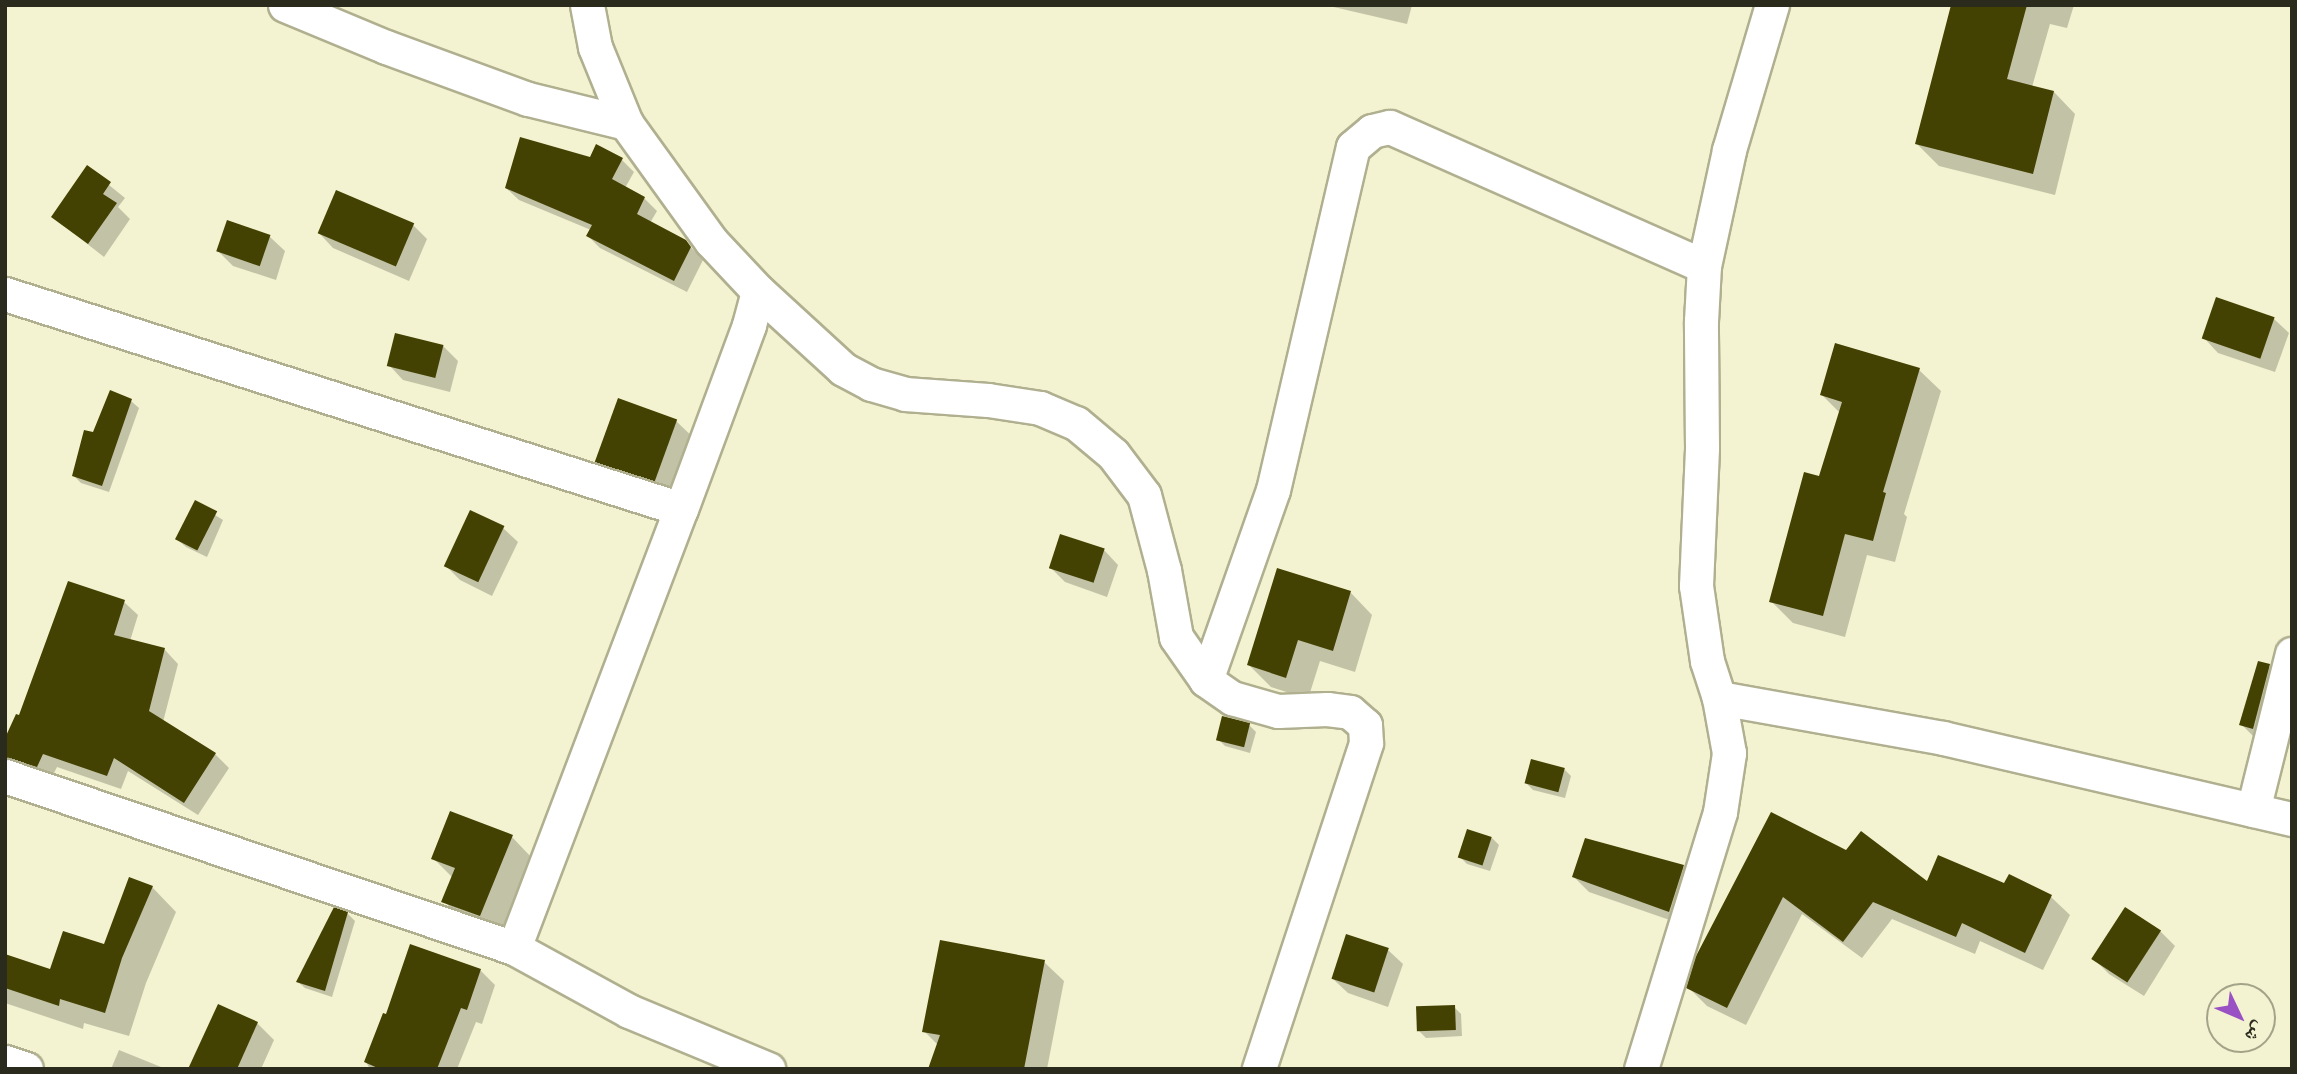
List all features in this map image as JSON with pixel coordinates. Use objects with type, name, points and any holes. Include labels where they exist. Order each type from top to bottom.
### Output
[{"type":"street","points":[[285,5],[386,47],[528,99],[626,123]]},
{"type":"street","points":[[587,5],[595,47],[626,123],[711,241],[758,291],[842,369],[871,384],[905,394],[988,400],[1040,408],[1076,423],[1113,454],[1144,495],[1164,570],[1176,637],[1206,680],[1232,698],[1278,711],[1327,709],[1350,712],[1365,725],[1366,743],[1259,1069]]},
{"type":"street","points":[[1641,1069],[1720,812],[1729,753],[1719,698],[1707,661],[1696,586],[1702,448],[1700,335],[1704,266],[1729,150],[1772,5]]},
{"type":"street","points":[[1206,680],[1273,490],[1353,147],[1372,131],[1390,127],[1704,266]]},
{"type":"street","points":[[514,948],[750,325],[758,291]]},
{"type":"street","points":[[5,294],[681,509]]},
{"type":"street","points":[[2253,810],[2292,654]]},
{"type":"street","points":[[1719,698],[1943,738],[2292,819]]},
{"type":"street","points":[[5,776],[514,948],[629,1011],[768,1069]]},
{"type":"street","points":[[5,1062],[26,1069]]},
{"type":"building","points":[[1951,5],[2027,5],[2007,79],[2054,91],[2033,174],[1915,144]]},
{"type":"building","points":[[520,137],[590,157],[596,144],[623,158],[612,179],[645,197],[637,214],[686,240],[691,247],[674,281],[586,236],[592,225],[505,188]]},
{"type":"building","points":[[87,165],[111,182],[103,194],[117,203],[88,244],[51,217]]},
{"type":"building","points":[[336,190],[414,223],[396,266],[318,233]]},
{"type":"building","points":[[227,220],[270,235],[260,266],[216,251]]},
{"type":"building","points":[[2216,297],[2275,317],[2260,359],[2202,339]]},
{"type":"building","points":[[395,333],[444,345],[435,378],[387,366]]},
{"type":"building","points":[[1835,343],[1920,368],[1883,492],[1886,493],[1873,541],[1845,534],[1823,616],[1769,602],[1804,472],[1819,476],[1842,402],[1820,395]]},
{"type":"building","points":[[110,390],[132,399],[102,486],[72,476],[84,430],[93,432]]},
{"type":"building","points":[[618,398],[677,420],[654,483],[595,462]]},
{"type":"building","points":[[195,500],[217,511],[197,551],[175,539]]},
{"type":"building","points":[[470,510],[504,526],[478,582],[444,566]]},
{"type":"building","points":[[1060,534],[1105,549],[1094,583],[1049,568]]},
{"type":"building","points":[[1277,568],[1351,591],[1333,651],[1298,640],[1286,678],[1247,665]]},
{"type":"building","points":[[68,581],[125,600],[114,635],[165,648],[149,711],[216,753],[184,803],[114,758],[107,776],[43,754],[37,767],[5,757],[5,738],[16,714],[19,715]]},
{"type":"building","points":[[2258,661],[2270,664],[2253,729],[2239,725]]},
{"type":"building","points":[[1222,716],[1250,723],[1244,747],[1216,740]]},
{"type":"building","points":[[1531,759],[1565,768],[1558,792],[1525,783]]},
{"type":"building","points":[[450,811],[513,835],[480,916],[441,902],[455,868],[431,859]]},
{"type":"building","points":[[1771,812],[1846,850],[1861,831],[1927,881],[1938,855],[2004,883],[2009,874],[2052,895],[2025,953],[1962,923],[1956,937],[1873,902],[1843,942],[1783,897],[1727,1008],[1686,988],[1695,958]]},
{"type":"building","points":[[1467,829],[1492,837],[1482,866],[1458,858]]},
{"type":"building","points":[[1585,838],[1684,865],[1669,912],[1572,877]]},
{"type":"building","points":[[129,877],[153,886],[122,958],[105,1013],[60,999],[59,1006],[5,988],[5,954],[50,969],[63,931],[104,944]]},
{"type":"building","points":[[334,907],[348,912],[325,991],[296,982]]},
{"type":"building","points":[[2125,907],[2161,930],[2127,982],[2091,959]]},
{"type":"building","points":[[1346,934],[1389,948],[1374,993],[1331,979]]},
{"type":"building","points":[[940,940],[1045,960],[1024,1069],[928,1069],[940,1035],[922,1032]]},
{"type":"building","points":[[410,944],[481,969],[467,1010],[461,1008],[437,1069],[380,1069],[364,1062],[383,1013],[386,1014]]},
{"type":"building","points":[[218,1004],[258,1022],[237,1069],[188,1069]]},
{"type":"building","points":[[1455,1005],[1456,1030],[1417,1031],[1416,1006]]}]
